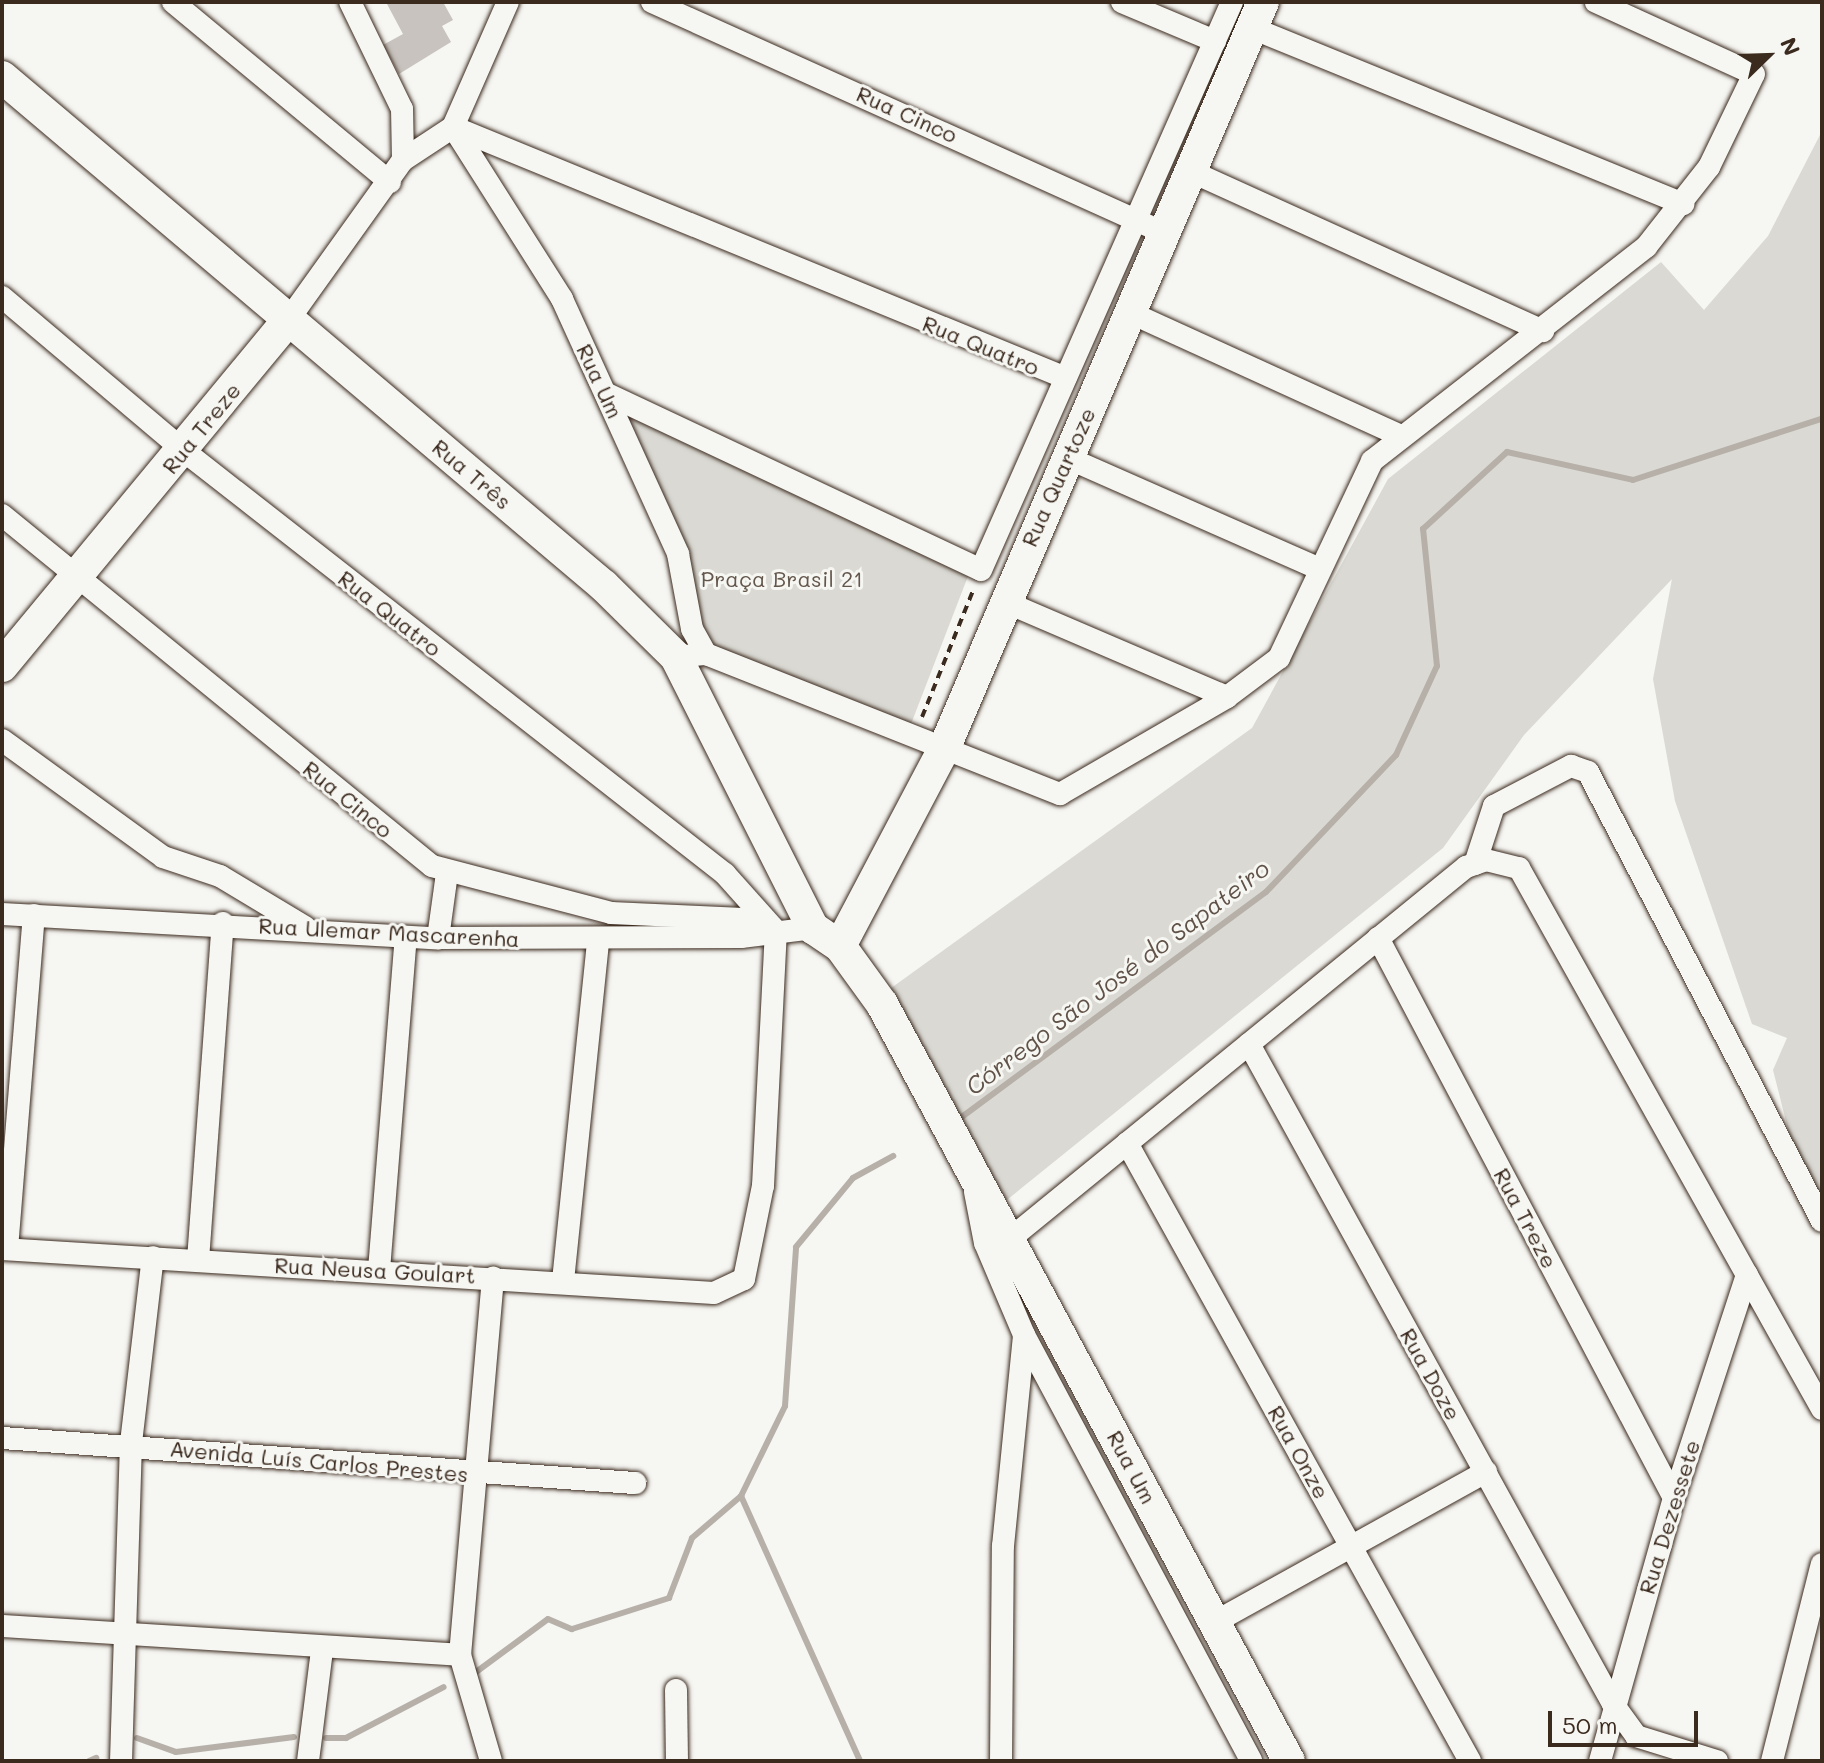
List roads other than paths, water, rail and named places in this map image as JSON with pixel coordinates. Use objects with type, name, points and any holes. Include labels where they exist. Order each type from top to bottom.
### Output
[{"type":"street","points":[[173,2],[390,182],[403,160],[453,127],[508,2]]},
{"type":"street","points":[[350,2],[402,109],[403,160]]},
{"type":"street","name":"Rua Cinco","points":[[652,2],[1149,226]]},
{"type":"street","points":[[1122,2],[1215,41]]},
{"type":"street","name":"Rua Quartoze","points":[[840,946],[929,743],[1003,601],[1072,448],[1100,341],[1149,226],[1232,2]]},
{"type":"street","points":[[691,656],[1060,794],[1227,697],[1279,658],[1372,461],[1399,435],[1543,331],[1646,247],[1683,204],[1754,74],[1596,2]]},
{"type":"street","points":[[1258,15],[1683,204]]},
{"type":"street","name":"Rua Quartoze","points":[[607,394],[981,570],[1066,378],[1129,312],[1149,226],[1188,170],[1258,15]]},
{"type":"street","name":"Rua Três","points":[[2,77],[613,594],[691,656],[813,928]]},
{"type":"street","name":"Rua Quatro","points":[[453,127],[1066,378]]},
{"type":"street","name":"Rua Um","points":[[453,127],[562,299],[607,394],[678,554],[692,629],[691,656]]},
{"type":"street","points":[[1188,170],[1543,331]]},
{"type":"street","name":"Rua Treze","points":[[2,666],[184,451],[289,319],[390,182]]},
{"type":"street","name":"Rua Quatro","points":[[2,297],[184,451],[725,874],[771,925]]},
{"type":"street","points":[[1129,312],[1399,435]]},
{"type":"street","points":[[1054,405],[1072,448],[1320,569]]},
{"type":"street","name":"Rua Cinco","points":[[2,515],[447,873],[611,913],[771,925]]},
{"type":"street","points":[[1003,601],[1227,697]]},
{"type":"street","points":[[2,740],[163,857],[220,876],[311,930]]},
{"type":"street","points":[[1011,1238],[1378,938],[1475,864],[1494,806],[1571,766],[1588,772],[1822,1221]]},
{"type":"street","points":[[1475,864],[1519,868],[1822,1409]]},
{"type":"street","points":[[438,938],[447,873]]},
{"type":"street","name":"Rua Ulemar Mascarenha","points":[[2,914],[223,923],[406,938],[598,940],[771,925]]},
{"type":"street","points":[[4,1249],[34,915]]},
{"type":"street","points":[[198,1260],[223,923]]},
{"type":"street","points":[[771,925],[813,928]]},
{"type":"street","name":"Rua Neusa Goulart","points":[[4,1249],[563,1281],[714,1293],[744,1279],[763,1186],[771,925]]},
{"type":"street","name":"Rua Um","points":[[813,928],[840,946],[882,1004],[971,1175],[1011,1238],[1289,1761]]},
{"type":"street","points":[[379,1270],[406,938]]},
{"type":"street","name":"Rua Treze","points":[[1378,938],[1674,1498]]},
{"type":"street","points":[[563,1281],[598,940]]},
{"type":"street","name":"Rua Doze","points":[[1249,1044],[1613,1704],[1636,1736],[1717,1761]]},
{"type":"street","name":"Rua Onze","points":[[1127,1143],[1470,1761]]},
{"type":"street","name":"Rua Um","points":[[971,1175],[985,1243],[1024,1335],[1251,1761]]},
{"type":"street","points":[[121,1761],[121,1632],[131,1443],[153,1257]]},
{"type":"street","name":"Rua Dezessete","points":[[1600,1761],[1613,1704],[1674,1498],[1747,1275]]},
{"type":"street","points":[[491,1761],[460,1655],[473,1476],[493,1277]]},
{"type":"street","points":[[1001,1761],[1003,1546],[1024,1335]]},
{"type":"street","name":"Avenida Luís Carlos Prestes","points":[[2,1438],[131,1443],[473,1476],[635,1483]]},
{"type":"street","points":[[1215,1622],[1486,1472]]},
{"type":"street","points":[[1772,1761],[1822,1564]]},
{"type":"street","points":[[2,1626],[121,1632],[322,1650],[460,1655]]},
{"type":"street","points":[[308,1761],[322,1650]]},
{"type":"street","points":[[676,1690],[677,1761]]},
{"type":"waterway","name":"Córrego São José do Sapateiro","points":[[955,1122],[1266,892],[1396,755],[1437,666],[1423,529],[1507,452],[1633,480],[1821,419]]},
{"type":"waterway","name":"Córrego São José do Sapateiro","points":[[741,1496],[785,1406],[796,1247],[853,1178],[893,1156]]},
{"type":"waterway","name":"Córrego São José do Sapateiro","points":[[741,1496],[860,1761]]},
{"type":"waterway","points":[[472,1675],[548,1619],[572,1629],[669,1598],[692,1538],[741,1496]]},
{"type":"waterway","points":[[326,1738],[346,1738],[444,1687]]},
{"type":"waterway","points":[[137,1738],[176,1752],[294,1737]]},
{"type":"waterway","points":[[89,1761],[96,1758]]},
{"type":"park label","name":"Praça Brasil 21","points":[[782,579]]}]
